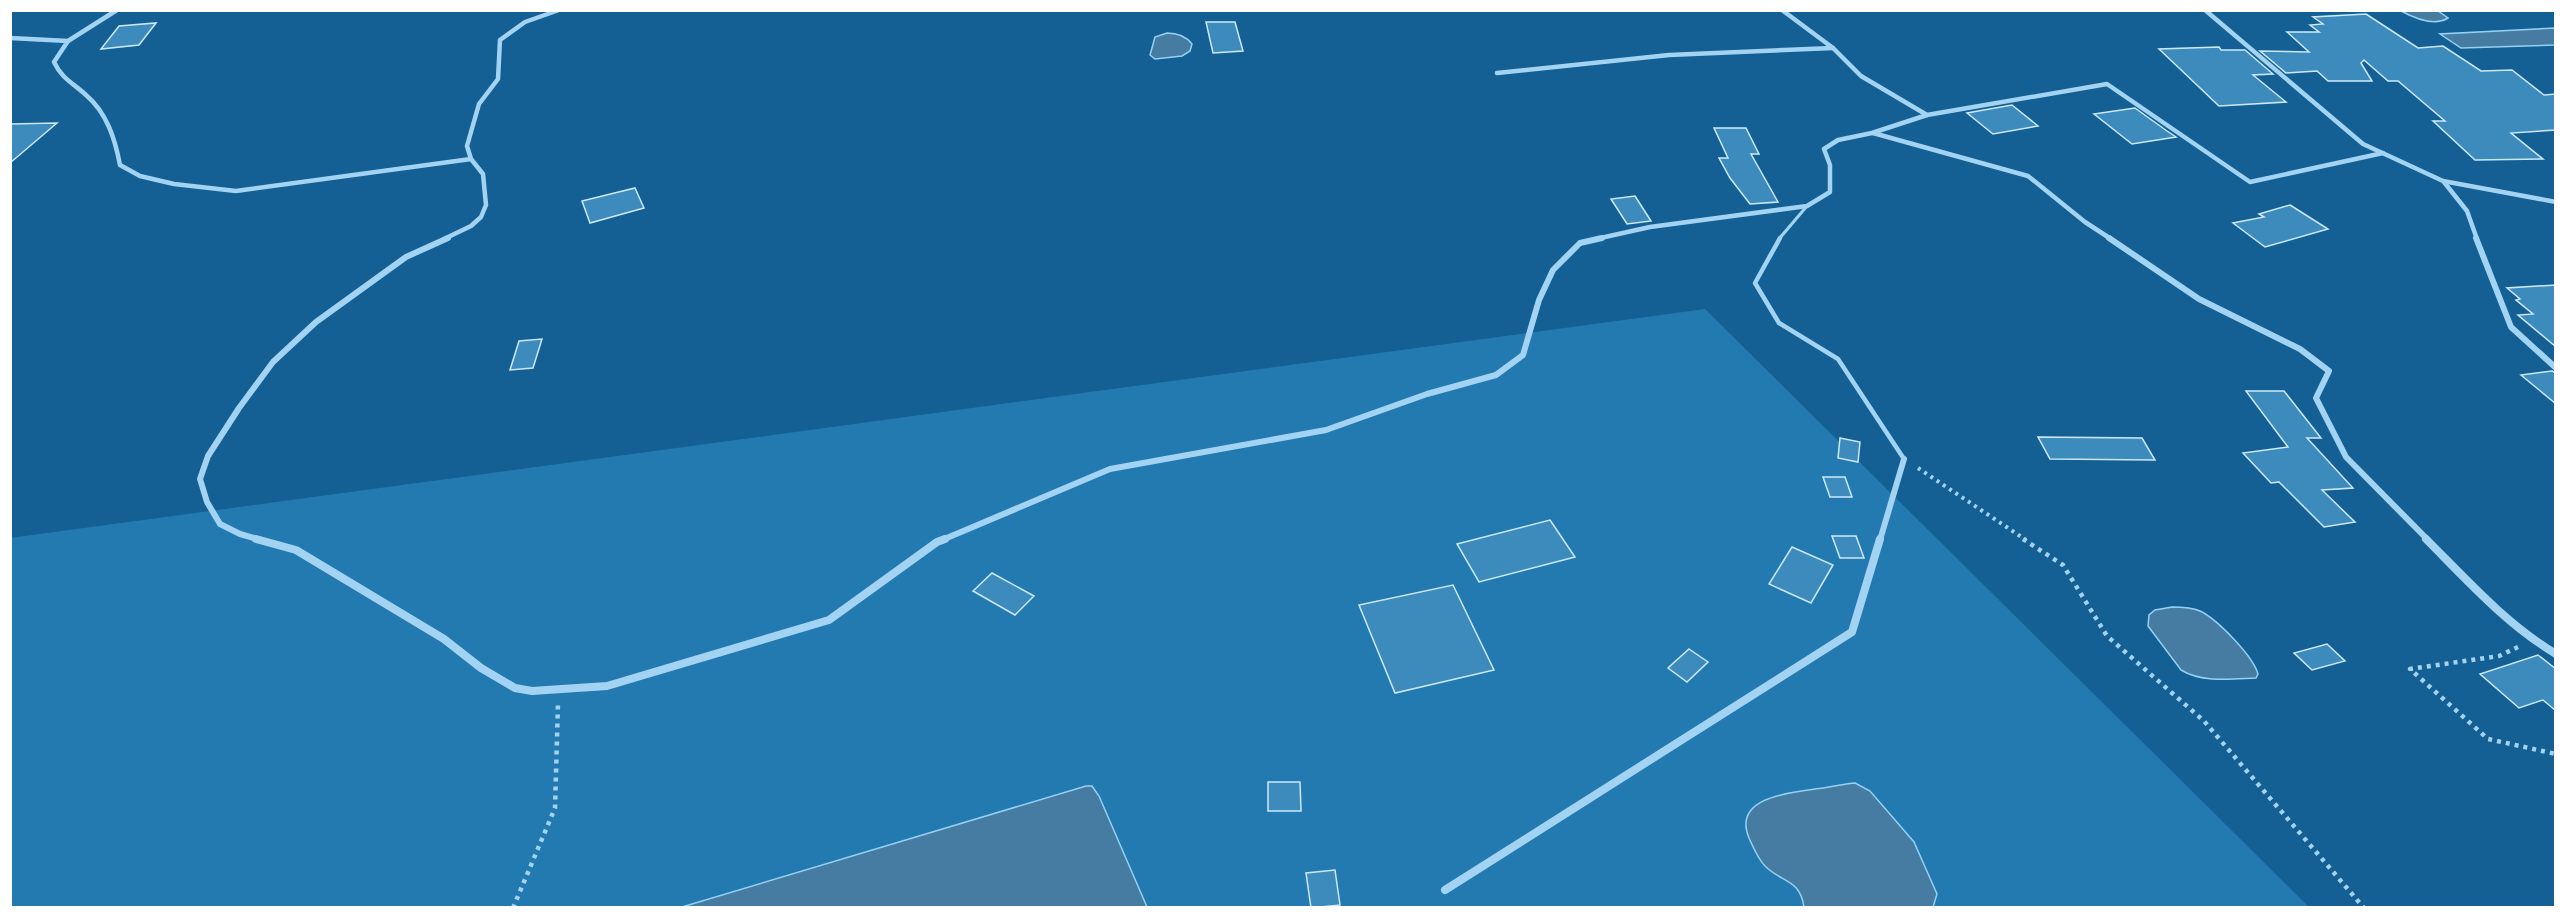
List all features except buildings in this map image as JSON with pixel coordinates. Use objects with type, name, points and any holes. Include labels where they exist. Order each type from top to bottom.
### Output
[{"type":"street","points":[[117,10],[68,41],[54,62],[60,77],[88,96],[112,130],[120,165],[140,176],[174,184],[236,191],[471,159]]},
{"type":"street","points":[[559,10],[525,22],[500,40],[498,79],[478,104],[467,146],[471,159],[483,174],[486,205],[481,217],[462,231],[405,256],[316,322],[273,362],[239,408],[208,456],[200,479],[207,502],[220,524],[240,534],[296,550],[444,639],[481,668],[515,688],[532,692],[607,687],[830,620],[937,542],[1110,469],[1326,430],[1427,394],[1496,375],[1523,355],[1539,300],[1553,270],[1580,243],[1650,227],[1807,206],[1830,192],[1830,165],[1824,149],[1838,140],[1872,133],[1927,115],[2107,84],[2250,183],[2383,153]]},
{"type":"street","points":[[1782,10],[1833,48],[1862,76],[1927,115]]},
{"type":"street","points":[[2205,10],[2363,144],[2444,181],[2556,202]]},
{"type":"street","points":[[10,38],[68,41]]},
{"type":"street","points":[[1497,74],[1649,57],[1833,48]]},
{"type":"street","points":[[1872,133],[2028,176],[2085,222],[2199,299],[2300,349],[2330,371],[2316,398],[2346,457],[2488,601],[2533,640],[2556,656]]},
{"type":"street","points":[[2444,181],[2467,212],[2511,327],[2556,368]]},
{"type":"street","points":[[1445,890],[1852,632],[1904,459]]},
{"type":"lane","points":[[1807,206],[1776,242],[1755,283],[1779,323],[1838,359],[1904,459]]},
{"type":"path","points":[[1904,459],[2062,565],[2107,636],[2204,721],[2364,908]]},
{"type":"path","points":[[2533,640],[2499,656],[2410,669],[2488,739],[2556,754]]},
{"type":"path","points":[[513,908],[555,808],[558,692]]},
{"type":"shaded area","points":[[2401,11],[2438,11],[2448,18],[2430,22]]},
{"type":"shaded area","points":[[2555,28],[2555,45],[2461,48],[2440,34]]},
{"type":"shaded area","points":[[1167,33],[1178,34],[1187,39],[1192,44],[1190,51],[1182,56],[1155,59],[1150,55],[1155,37]]},
{"type":"shaded area","points":[[1705,309],[2309,907],[11,907],[10,538]]},
{"type":"shaded area","points":[[2172,607],[2197,610],[2216,622],[2234,639],[2255,666],[2258,674],[2256,678],[2208,679],[2181,670],[2148,626],[2149,615],[2155,610]]},
{"type":"shaded area","points":[[1855,783],[1870,791],[1914,842],[1937,894],[1933,907],[1804,907],[1799,891],[1760,860],[1749,838],[1746,824],[1749,813],[1757,804],[1783,794]]},
{"type":"shaded area","points":[[1092,786],[1099,796],[1147,907],[682,907]]}]
